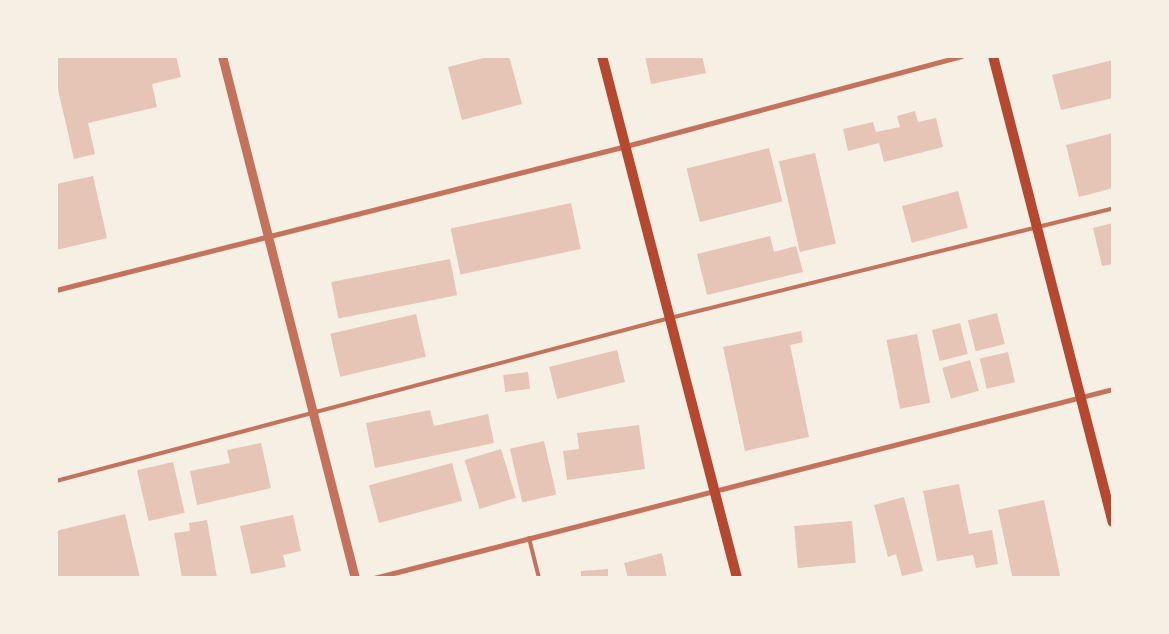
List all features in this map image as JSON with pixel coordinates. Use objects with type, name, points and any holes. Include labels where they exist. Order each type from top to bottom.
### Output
[{"type":"main road","points":[[602,56],[737,578]]},
{"type":"main road","points":[[993,56],[1113,522]]},
{"type":"street","points":[[222,56],[355,578]]},
{"type":"street","points":[[56,290],[626,146],[961,56]]},
{"type":"street","points":[[374,578],[1113,389]]},
{"type":"lane","points":[[56,481],[670,318],[1037,224],[1113,208]]},
{"type":"lane","points":[[528,538],[539,578]]},
{"type":"building","points":[[56,56],[176,56],[181,77],[152,84],[157,107],[88,123],[95,154],[74,159],[56,81]]},
{"type":"building","points":[[491,56],[509,56],[522,104],[462,120],[448,67]]},
{"type":"building","points":[[645,56],[702,56],[706,73],[651,84]]},
{"type":"building","points":[[1113,60],[1113,98],[1061,110],[1052,75]]},
{"type":"building","points":[[915,111],[918,122],[936,118],[943,147],[884,162],[879,143],[848,151],[843,129],[873,122],[876,132],[900,127],[897,116]]},
{"type":"building","points":[[1113,133],[1113,188],[1079,197],[1066,145]]},
{"type":"building","points":[[769,148],[782,201],[700,222],[687,169]]},
{"type":"building","points":[[815,153],[836,244],[800,252],[779,161]]},
{"type":"building","points":[[93,176],[107,238],[56,250],[56,184]]},
{"type":"building","points":[[958,191],[968,228],[912,243],[902,206]]},
{"type":"building","points":[[571,203],[581,249],[460,275],[451,229]]},
{"type":"building","points":[[1113,223],[1113,264],[1102,266],[1093,228]]},
{"type":"building","points":[[770,236],[774,252],[796,246],[803,272],[707,295],[697,254]]},
{"type":"building","points":[[450,259],[457,295],[338,318],[331,282]]},
{"type":"building","points":[[997,313],[1005,344],[976,351],[968,320]]},
{"type":"building","points":[[416,314],[426,357],[340,377],[330,334]]},
{"type":"building","points":[[960,323],[968,354],[940,361],[932,330]]},
{"type":"building","points":[[801,331],[803,342],[790,345],[809,437],[745,451],[723,347]]},
{"type":"building","points":[[917,334],[930,403],[900,409],[887,340]]},
{"type":"building","points":[[617,350],[625,382],[557,399],[549,367]]},
{"type":"building","points":[[1008,352],[1015,382],[987,389],[980,359]]},
{"type":"building","points":[[970,360],[979,391],[951,399],[942,368]]},
{"type":"building","points":[[528,372],[530,389],[505,392],[503,375]]},
{"type":"building","points":[[430,410],[434,426],[488,414],[494,443],[375,468],[366,423]]},
{"type":"building","points":[[639,425],[645,469],[567,480],[563,451],[579,449],[577,433]]},
{"type":"building","points":[[544,441],[556,495],[522,502],[510,449]]},
{"type":"building","points":[[261,443],[271,488],[197,505],[190,471],[230,463],[227,450]]},
{"type":"building","points":[[501,449],[516,498],[480,509],[465,460]]},
{"type":"building","points":[[173,462],[185,513],[149,521],[137,470]]},
{"type":"building","points":[[452,463],[462,501],[379,523],[369,485]]},
{"type":"building","points":[[959,484],[969,534],[992,530],[998,564],[976,568],[973,555],[937,561],[923,491]]},
{"type":"building","points":[[904,497],[923,571],[902,576],[896,554],[888,557],[874,505]]},
{"type":"building","points":[[1044,500],[1061,578],[1013,578],[998,510]]},
{"type":"building","points":[[125,514],[140,578],[56,578],[56,531]]},
{"type":"building","points":[[293,515],[301,551],[283,555],[286,567],[251,574],[240,526]]},
{"type":"building","points":[[207,520],[217,578],[182,578],[174,533],[190,531],[189,523]]},
{"type":"building","points":[[852,521],[856,563],[798,568],[794,526]]},
{"type":"building","points":[[662,553],[667,578],[628,578],[624,563]]},
{"type":"building","points":[[608,569],[608,578],[581,578],[581,571]]}]
